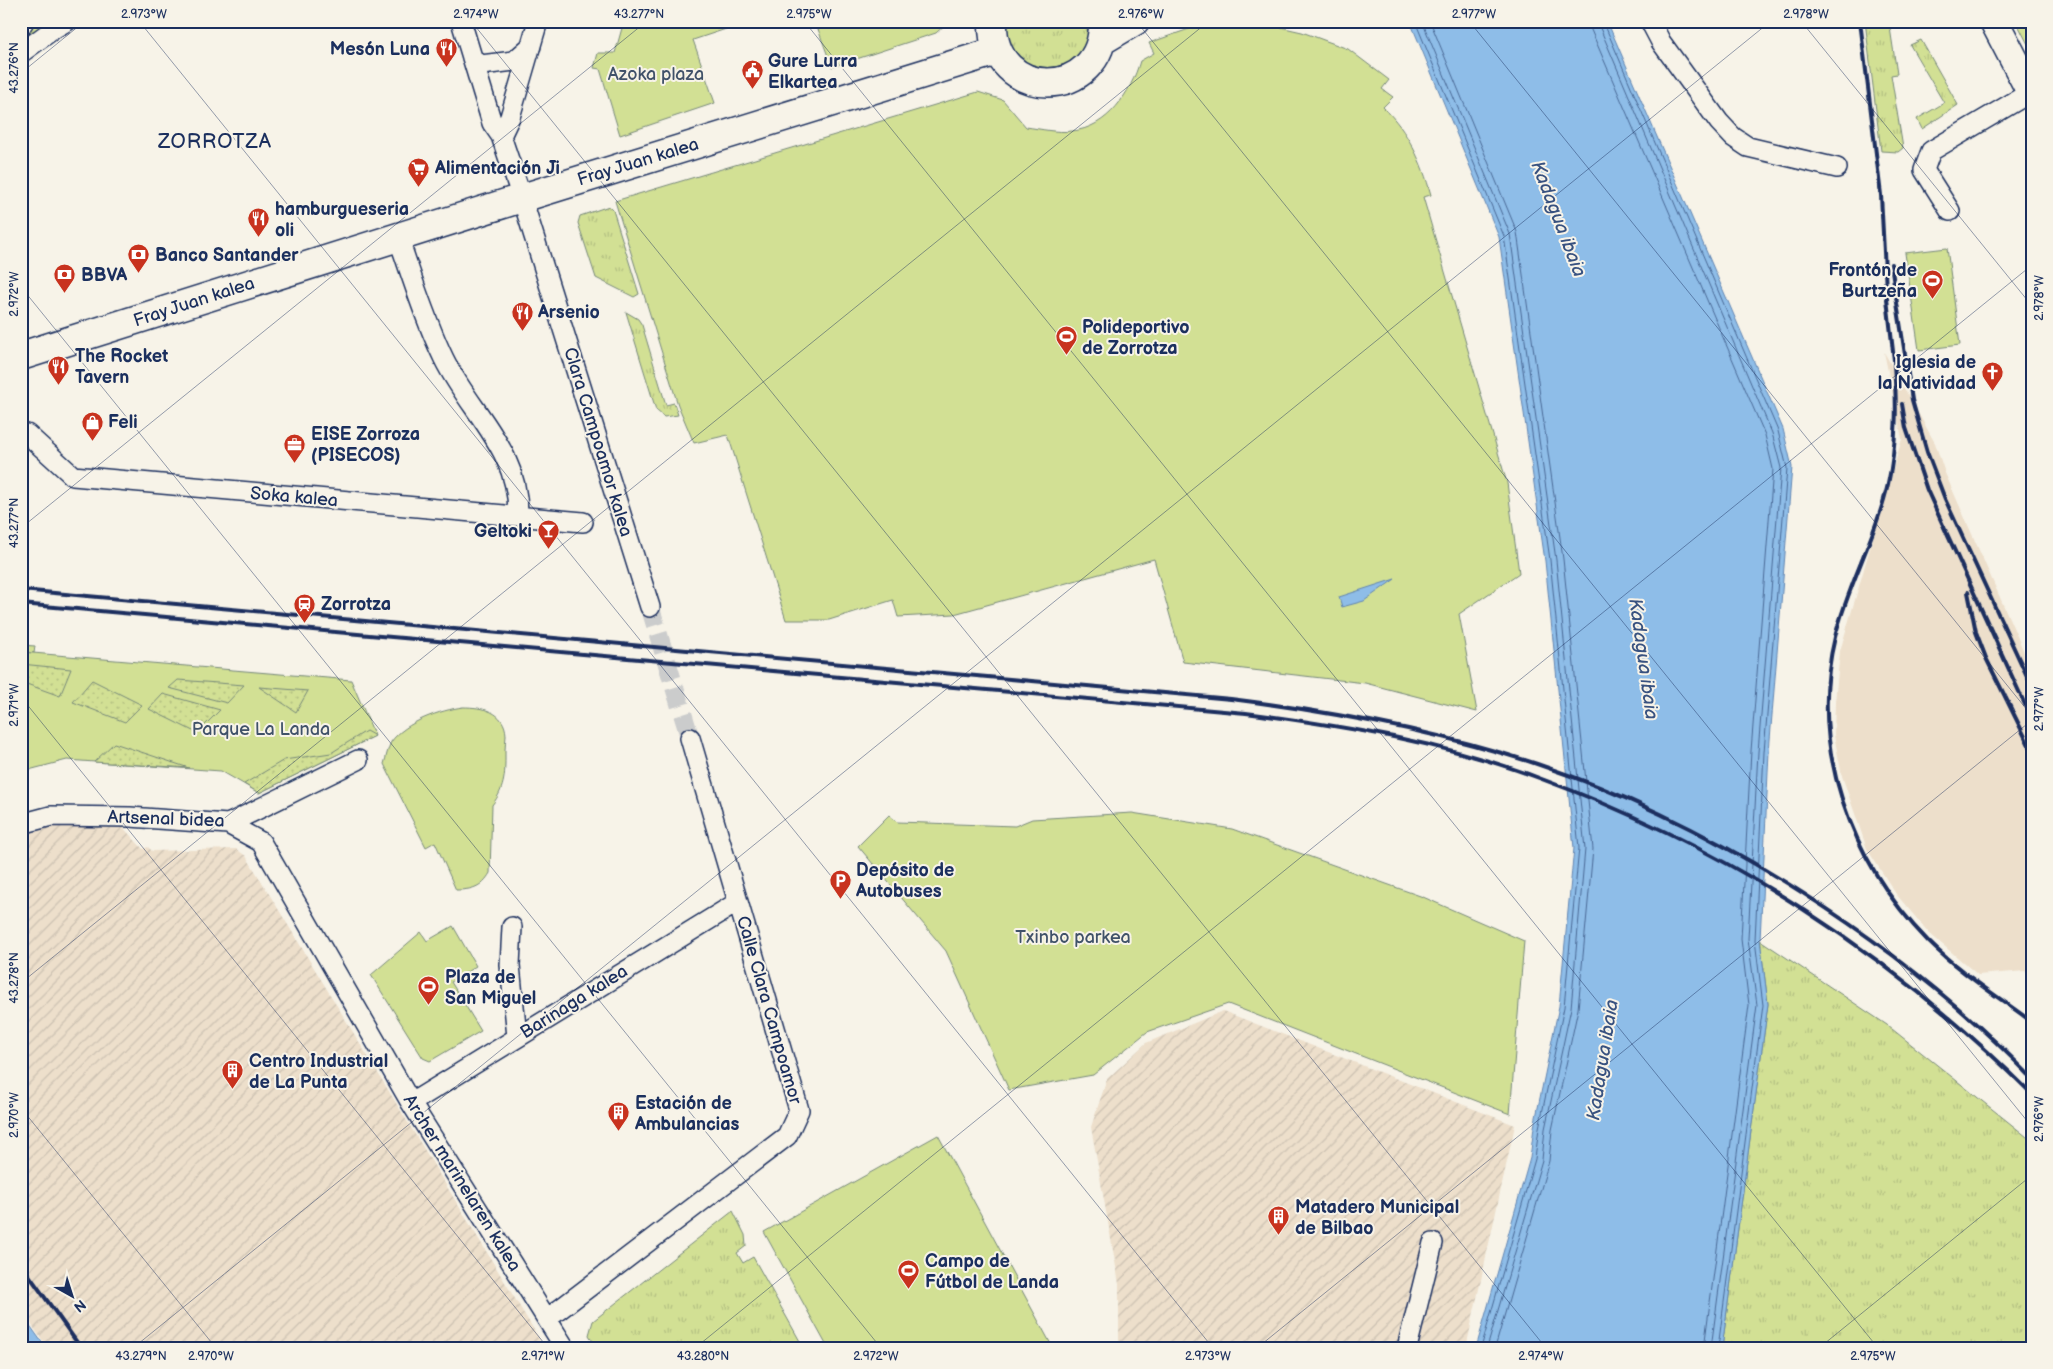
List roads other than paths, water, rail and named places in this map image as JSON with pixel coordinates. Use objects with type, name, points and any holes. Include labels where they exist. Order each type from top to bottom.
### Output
[{"type":"main road","points":[[993,21],[992,34],[997,52],[1007,66],[1020,76],[1036,82],[1054,83],[1070,79],[1085,69],[1096,56],[1103,31],[1134,21]]},
{"type":"main road","points":[[1994,21],[2031,93]]},
{"type":"main road","name":"Fray Juan kalea","points":[[21,356],[522,198],[997,52]]},
{"type":"street","points":[[21,26],[24,21]]},
{"type":"street","points":[[21,53],[67,21]]},
{"type":"street","name":"Clara Campoamor kalea","points":[[461,21],[492,123],[501,136],[522,198],[650,607]]},
{"type":"street","points":[[501,136],[510,117],[538,21]]},
{"type":"street","points":[[1650,21],[1673,58],[1719,122],[1733,137],[1748,147],[1837,168]]},
{"type":"street","points":[[472,58],[481,65],[514,61],[531,46]]},
{"type":"street","points":[[1950,210],[1924,170],[1931,151],[2031,93]]},
{"type":"street","points":[[398,237],[444,359],[508,459],[518,495],[518,515]]},
{"type":"street","name":"Soka kalea","points":[[21,433],[28,434],[73,476],[583,522]]},
{"type":"street","name":"Calle Clara Campoamor","points":[[547,1319],[787,1136],[799,1110],[690,738]]},
{"type":"street","name":"Artsenal bidea","points":[[21,824],[51,816],[130,817],[228,824],[358,760]]},
{"type":"street","name":"Archer marinelaren kalea","points":[[228,824],[261,842],[412,1104],[565,1348]]},
{"type":"street","name":"Barinaga kalea","points":[[412,1104],[517,1037],[738,902]]},
{"type":"street","points":[[512,927],[510,965],[517,1037]]},
{"type":"street","points":[[1407,1348],[1433,1243]]},
{"type":"water","name":"Kadagua ibaia","points":[[1410,21],[1607,21],[1783,429],[1792,467],[1769,752],[1760,940],[1768,1004],[1722,1348],[1476,1348],[1530,1158],[1534,1127],[1559,1006],[1574,848],[1545,561],[1499,237]]},
{"type":"water","points":[[1395,579],[1364,601],[1342,607],[1339,597]]},
{"type":"water","points":[[21,1313],[46,1348],[21,1348]]},
{"type":"tunnel","points":[[650,607],[690,738]]},
{"type":"railway","points":[[1860,21],[1881,195],[1886,290],[1895,369]]},
{"type":"railway","points":[[1891,264],[1912,400],[1927,452],[1945,499],[2032,687]]},
{"type":"railway","points":[[1894,364],[1895,424],[1888,484],[1876,523],[1847,598],[1835,637],[1828,678],[1827,720],[1832,761],[1842,801],[1858,839],[1877,876],[1901,910],[1928,941],[1952,963],[2032,1022]]},
{"type":"railway","points":[[1902,404],[1906,428],[1927,490],[2032,720]]},
{"type":"railway","points":[[21,590],[1231,699],[1309,710],[1424,732],[1537,764],[1604,789],[1671,819],[1737,854],[1803,893],[1865,935],[1925,981],[1981,1028],[2032,1078]]},
{"type":"railway","points":[[1968,592],[1976,632],[1986,658],[2032,751]]},
{"type":"railway","points":[[21,604],[1246,713],[1358,730],[1432,745],[1504,766],[1608,805],[1675,836],[1740,871],[1803,909],[1864,950],[1922,995],[1978,1043],[2032,1094]]},
{"type":"railway","points":[[21,1264],[81,1348]]},
{"type":"place","name":"Mesón Luna","points":[[446,68]]},
{"type":"place","name":"Gure Lurra Elkartea","points":[[752,90]]},
{"type":"place","name":"Alimentación Ji","points":[[419,187]]},
{"type":"place","name":"hamburgueseria oli","points":[[259,238]]},
{"type":"place","name":"Banco Santander","points":[[139,274]]},
{"type":"place","name":"BBVA","points":[[65,294]]},
{"type":"place","name":"Frontón de Burtzeña","points":[[1933,299]]},
{"type":"place","name":"Arsenio","points":[[522,331]]},
{"type":"place","name":"Polideportivo de Zorrotza","points":[[1066,356]]},
{"type":"place","name":"The Rocket Tavern","points":[[59,385]]},
{"type":"place","name":"Iglesia de la Natividad","points":[[1992,391]]},
{"type":"place","name":"Feli","points":[[92,441]]},
{"type":"place","name":"EISE Zorroza (PISECOS)","points":[[295,463]]},
{"type":"place","name":"Geltoki","points":[[548,550]]},
{"type":"place","name":"Zorrotza","points":[[305,623]]},
{"type":"place","name":"Depósito de Autobuses","points":[[840,899]]},
{"type":"place","name":"Plaza de San Miguel","points":[[429,1006]]},
{"type":"place","name":"Centro Industrial de La Punta","points":[[233,1090]]},
{"type":"place","name":"Estación de Ambulancias","points":[[619,1132]]},
{"type":"place","name":"Matadero Municipal de Bilbao","points":[[1279,1236]]},
{"type":"place","name":"Campo de Fútbol de Landa","points":[[909,1290]]},
{"type":"district","name":"ZORROTZA","points":[[215,142]]},
{"type":"park label","name":"Azoka plaza","points":[[656,74]]},
{"type":"park label","name":"Parque La Landa","points":[[261,729]]},
{"type":"park label","name":"Txinbo parkea","points":[[1073,937]]}]
